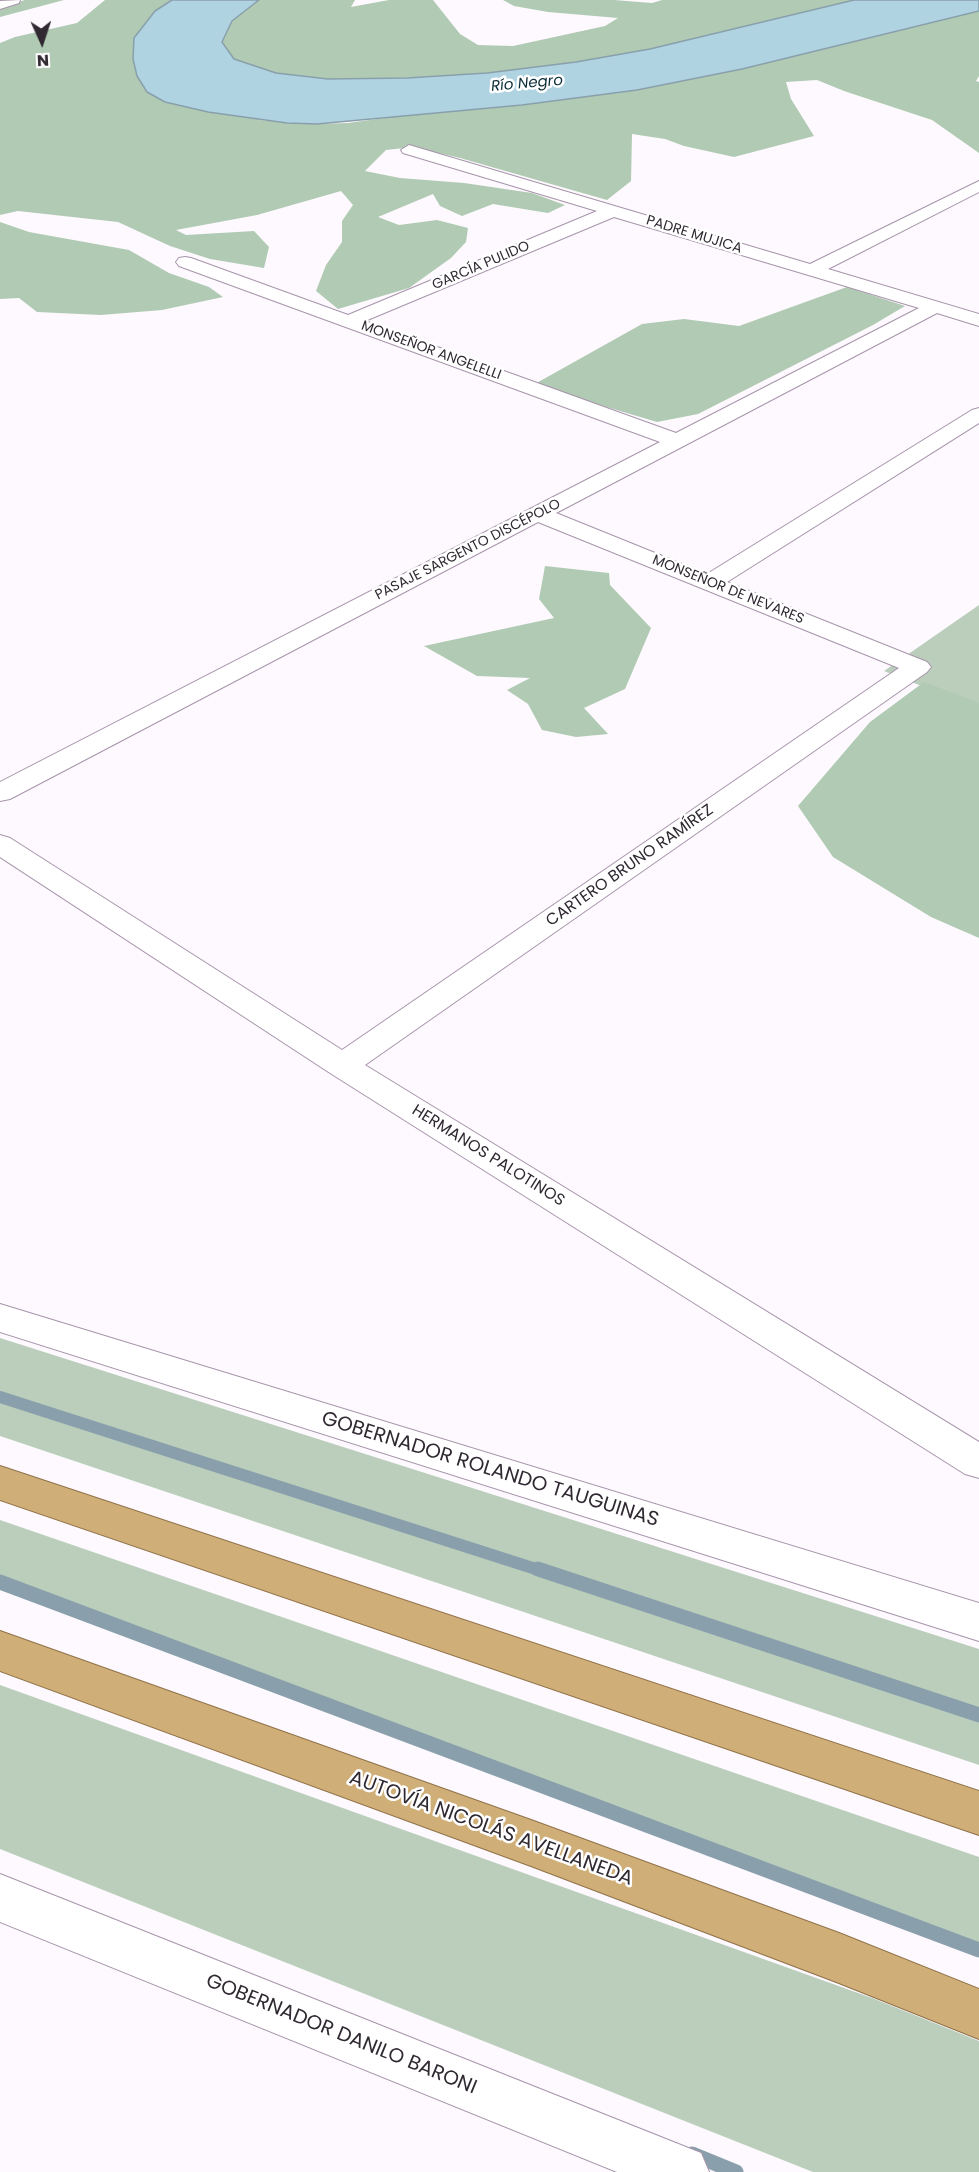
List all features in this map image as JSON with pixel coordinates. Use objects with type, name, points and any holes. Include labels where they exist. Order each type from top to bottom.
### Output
[{"type":"highway","points":[[0,1483],[979,1813]]},
{"type":"highway","name":"AUTOVÍA NICOLÁS AVELLANEDA","points":[[0,1652],[553,1852],[839,1958],[979,2014]]},
{"type":"street","points":[[0,5],[14,0]]},
{"type":"street","name":"PADRE MUJICA","points":[[409,150],[979,320]]},
{"type":"street","points":[[812,270],[979,186]]},
{"type":"street","name":"GARCÍA PULIDO","points":[[349,321],[613,211]]},
{"type":"street","name":"MONSEÑOR ANGELELLI","points":[[185,262],[677,441]]},
{"type":"street","name":"PASAJE SARGENTO DISCÉPOLO","points":[[0,793],[935,307]]},
{"type":"street","points":[[709,583],[979,414]]},
{"type":"street","name":"MONSEÑOR DE NEVARES","points":[[538,514],[918,667]]},
{"type":"street","name":"CARTERO BRUNO RAMÍREZ","points":[[342,1065],[918,667]]},
{"type":"street","name":"HERMANOS PALOTINOS","points":[[0,844],[342,1065],[979,1462]]},
{"type":"street","name":"GOBERNADOR ROLANDO TAUGUINAS","points":[[0,1318],[979,1622]]},
{"type":"street","name":"GOBERNADOR DANILO BARONI","points":[[0,1898],[682,2172]]},
{"type":"green space","points":[[25,0],[64,0],[0,17],[0,8]]},
{"type":"green space","points":[[105,0],[172,0],[155,11],[259,120],[317,124],[348,123],[742,69],[979,11],[979,76],[976,81],[979,82],[979,153],[932,120],[817,80],[786,82],[791,99],[814,136],[734,157],[684,146],[665,139],[632,134],[631,181],[607,200],[413,147],[386,150],[365,171],[400,178],[464,183],[532,193],[565,205],[548,213],[493,204],[462,216],[440,206],[433,194],[378,217],[399,225],[437,220],[468,228],[466,242],[451,258],[409,288],[338,309],[316,291],[326,265],[342,242],[342,221],[353,205],[341,191],[257,215],[176,230],[186,235],[254,231],[269,247],[264,268],[210,259],[170,246],[118,222],[18,211],[0,215],[0,43],[15,37],[77,23]]},
{"type":"green space","points":[[259,0],[355,0],[351,7],[389,0],[433,0],[460,34],[478,45],[513,46],[605,26],[618,18],[548,12],[514,6],[503,0],[614,0],[652,3],[662,0],[854,0],[650,49],[576,62],[487,73],[407,78],[328,79],[276,73],[234,60],[222,42],[232,21]]},
{"type":"green space","points":[[0,222],[29,232],[129,250],[169,273],[209,287],[223,297],[162,310],[101,315],[37,312],[19,298],[0,299]]},
{"type":"green space","points":[[847,287],[905,306],[873,325],[698,414],[657,422],[533,385],[642,324],[684,319],[739,326]]},
{"type":"green space","points":[[545,566],[609,573],[610,585],[651,628],[625,689],[584,708],[608,734],[576,737],[542,730],[528,704],[507,690],[530,678],[477,676],[424,646],[554,618],[539,599]]},
{"type":"green space","points":[[979,605],[979,709],[884,671]]},
{"type":"green space","points":[[924,682],[979,703],[979,938],[931,917],[833,857],[798,806],[870,722]]},
{"type":"green space","points":[[0,1338],[979,1649],[979,1765],[0,1436]]},
{"type":"green space","points":[[0,1520],[979,1857],[979,1944],[167,1648],[0,1590]]},
{"type":"green space","points":[[0,1685],[872,1998],[979,2041],[979,2172],[813,2172],[0,1849]]},
{"type":"water","name":"Río Negro","points":[[172,0],[259,0],[232,21],[222,42],[234,59],[276,73],[328,79],[407,78],[487,73],[576,62],[650,49],[854,0],[979,0],[979,11],[742,69],[637,90],[522,105],[317,124],[287,123],[208,112],[165,102],[147,92],[137,76],[133,59],[134,38],[155,11]]},
{"type":"waterway","points":[[0,1397],[542,1571]]},
{"type":"waterway","points":[[538,1569],[979,1715]]},
{"type":"waterway","points":[[0,1582],[979,1950]]},
{"type":"waterway","points":[[692,2154],[736,2172]]}]
